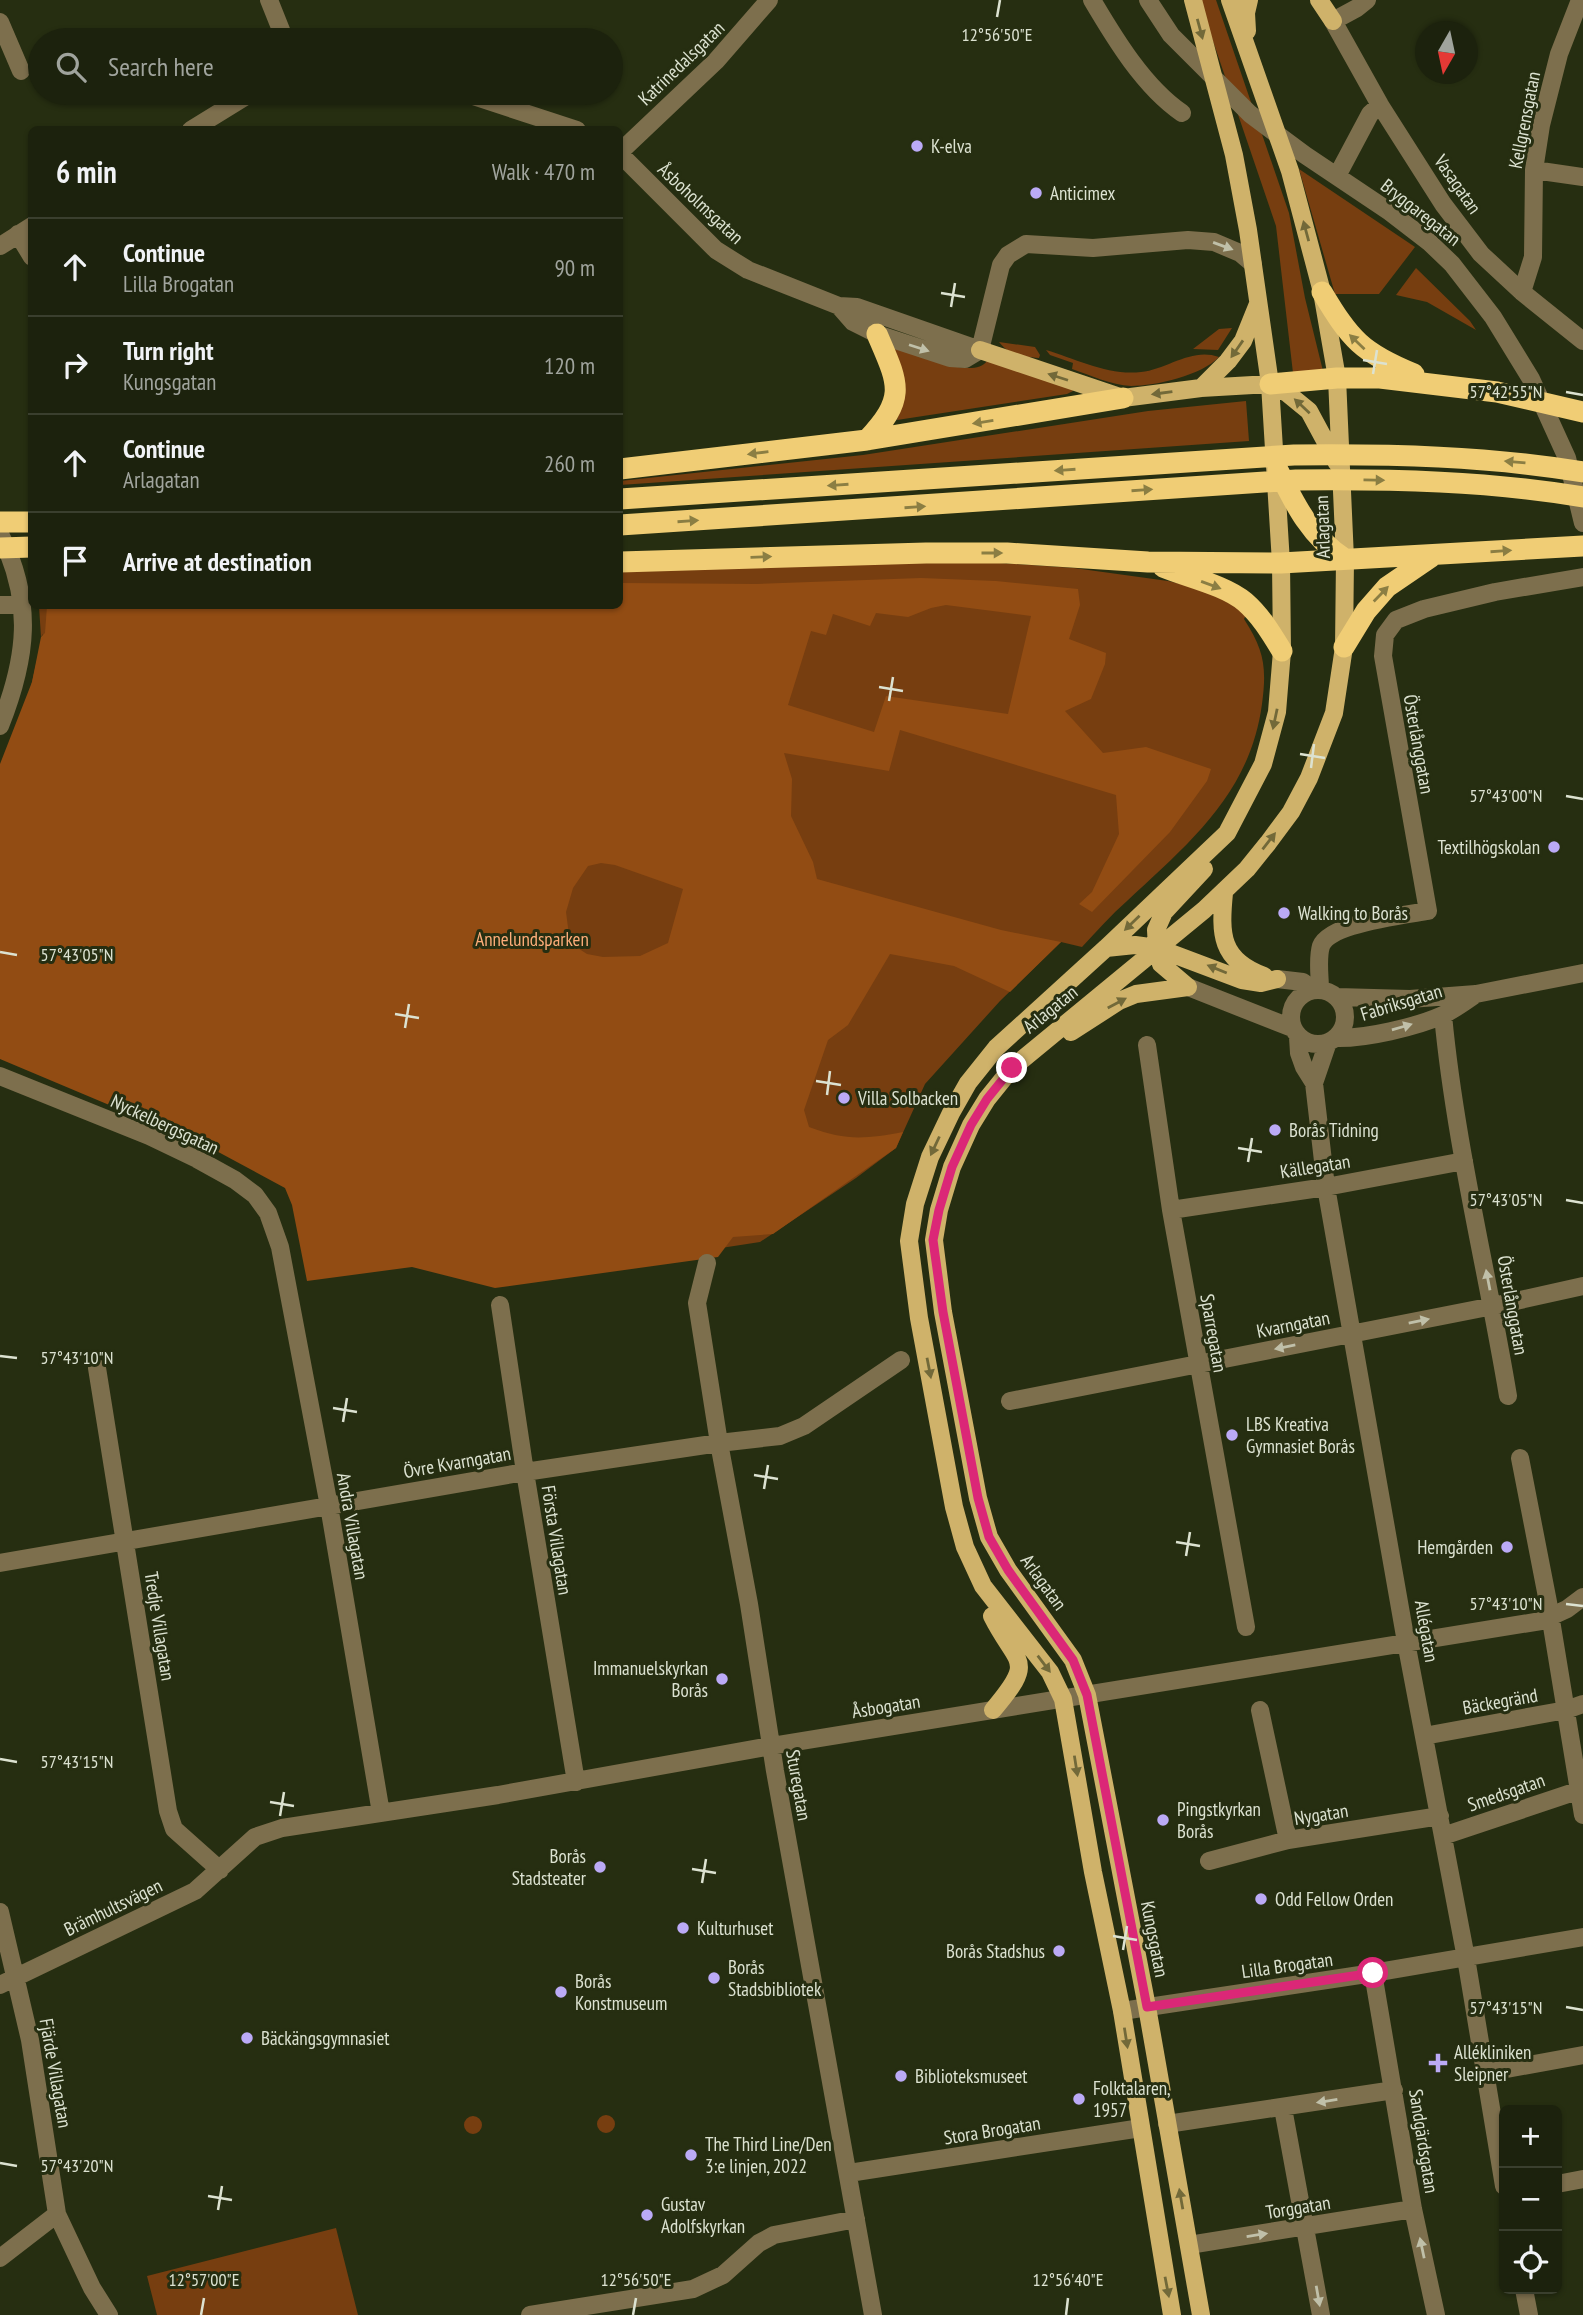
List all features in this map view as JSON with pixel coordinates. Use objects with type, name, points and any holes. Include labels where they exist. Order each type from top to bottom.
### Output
[{"type":"highway","points":[[1322,292],[1342,325],[1366,351],[1385,363],[1439,384]]},
{"type":"highway","points":[[867,440],[890,414],[896,389],[890,363],[877,334]]},
{"type":"highway","points":[[1270,384],[1337,378],[1380,378],[1497,392],[1583,412]]},
{"type":"highway","points":[[623,469],[867,440],[1123,398]]},
{"type":"highway","points":[[623,499],[1231,458],[1370,454],[1451,456],[1538,464],[1583,472]]},
{"type":"highway","points":[[1276,465],[1304,519],[1328,548],[1345,559]]},
{"type":"highway","points":[[623,525],[1296,480],[1408,481],[1538,489],[1583,497]]},
{"type":"highway","points":[[0,522],[28,522]]},
{"type":"highway","points":[[623,562],[1007,553],[1147,562],[1281,563],[1583,546]]},
{"type":"highway","points":[[0,548],[28,547]]},
{"type":"highway","points":[[1343,647],[1366,611],[1387,587],[1433,556]]},
{"type":"highway","points":[[1147,562],[1227,591],[1243,600],[1265,623],[1282,651]]},
{"type":"main road","name":"Arlagatan","points":[[1063,1699],[1050,1672],[983,1586],[965,1547],[952,1493],[909,1241],[915,1204],[930,1157],[968,1083],[996,1048],[1227,834],[1263,764],[1277,712],[1282,651],[1281,563],[1270,384],[1254,264],[1234,155],[1193,0]]},
{"type":"main road","points":[[1230,0],[1249,52]]},
{"type":"main road","points":[[1249,0],[1246,13],[1249,52]]},
{"type":"main road","points":[[1319,0],[1333,21]]},
{"type":"main road","name":"Arlagatan","points":[[1087,1695],[1073,1660],[1008,1570],[989,1537],[978,1498],[943,1312],[933,1240],[952,1167],[971,1125],[987,1099],[1012,1068],[1224,893],[1268,844],[1290,812],[1309,778],[1334,713],[1343,647],[1345,559],[1337,378],[1322,292],[1290,171],[1249,52]]},
{"type":"main road","points":[[1201,388],[1228,361],[1243,341],[1259,300]]},
{"type":"main road","points":[[980,350],[1123,398],[1201,388],[1270,384],[1309,411],[1342,471]]},
{"type":"main road","points":[[1188,987],[1161,964],[1156,930],[1164,912],[1217,854],[1227,834]]},
{"type":"main road","points":[[1224,893],[1222,937],[1230,953],[1245,969],[1278,979]]},
{"type":"main road","points":[[1107,948],[1135,945],[1157,948],[1242,979],[1261,983],[1278,979]]},
{"type":"main road","points":[[1036,1048],[1067,1035],[1119,1001],[1136,994],[1188,987]]},
{"type":"main road","points":[[989,1595],[992,1617],[1020,1666],[1013,1686],[993,1710]]},
{"type":"main road","name":"Kungsgatan","points":[[1087,1695],[1147,2007],[1201,2315]]},
{"type":"main road","points":[[1063,1699],[1093,1872],[1122,2011],[1172,2315]]},
{"type":"street","points":[[269,0],[280,28]]},
{"type":"street","name":"Katrinedalsgatan","points":[[623,150],[716,61],[769,0]]},
{"type":"street","points":[[1092,0],[1113,36],[1156,91],[1164,101],[1182,113]]},
{"type":"street","name":"Bryggaregatan","points":[[1148,0],[1171,35],[1250,114],[1390,212],[1452,264],[1517,353],[1567,458],[1583,522]]},
{"type":"street","points":[[1333,21],[1367,0]]},
{"type":"street","name":"Kellgrensgatan","points":[[1522,292],[1533,257],[1534,170],[1541,125],[1559,54],[1580,0]]},
{"type":"street","name":"Vasagatan","points":[[1333,21],[1380,105],[1443,204],[1481,254],[1522,292],[1583,341]]},
{"type":"street","points":[[0,22],[21,71]]},
{"type":"street","points":[[197,126],[232,105]]},
{"type":"street","points":[[501,105],[565,126]]},
{"type":"street","points":[[1337,176],[1370,114],[1380,105]]},
{"type":"street","name":"Åsboholmsgatan","points":[[623,156],[716,250],[748,270],[839,306],[857,307],[980,350]]},
{"type":"street","points":[[1534,170],[1583,177]]},
{"type":"street","points":[[0,246],[25,230]]},
{"type":"street","points":[[980,350],[998,275],[1008,255],[1026,244],[1093,248],[1188,240],[1214,242],[1240,253],[1254,264]]},
{"type":"street","name":"Åsboholmsgatan","points":[[839,306],[853,323],[877,334],[950,358],[965,359],[980,350]]},
{"type":"street","points":[[0,534],[19,581],[23,628],[20,667],[14,692],[0,726]]},
{"type":"street","name":"Österlånggatan","points":[[1323,992],[1321,947],[1332,933],[1428,911],[1382,656],[1385,635],[1396,620],[1424,609],[1496,592],[1583,578]]},
{"type":"street","points":[[0,605],[22,605]]},
{"type":"street","name":"Fabriksgatan","points":[[1278,979],[1303,982],[1323,992],[1386,999],[1476,994],[1583,973]]},
{"type":"street","points":[[1188,987],[1295,1032],[1316,1045],[1332,1040],[1344,1026],[1345,1010],[1323,992],[1298,997],[1290,1012],[1295,1032]]},
{"type":"street","name":"Fabriksgatan","points":[[1332,1040],[1370,1035],[1443,1015],[1476,994]]},
{"type":"street","name":"Österlånggatan","points":[[1443,1015],[1446,1051],[1464,1161],[1508,1396]]},
{"type":"street","name":"Allégatan","points":[[1295,1032],[1304,1067],[1314,1083],[1326,1187],[1406,1643],[1466,1958],[1501,2168]]},
{"type":"street","name":"Allégatan","points":[[1314,1083],[1332,1040]]},
{"type":"street","name":"Sparregatan","points":[[1147,1045],[1171,1210],[1246,1627]]},
{"type":"street","name":"Nyckelbergsgatan","points":[[0,1076],[149,1136],[235,1180],[255,1195],[268,1213],[280,1247]]},
{"type":"street","name":"Källegatan","points":[[1171,1210],[1326,1187],[1464,1161]]},
{"type":"street","name":"Andra Villagatan","points":[[280,1247],[381,1813]]},
{"type":"street","name":"Sturegatan","points":[[707,1263],[697,1303],[719,1443],[750,1604],[771,1746],[873,2315]]},
{"type":"street","name":"Kvarngatan","points":[[1010,1401],[1493,1307],[1583,1286]]},
{"type":"street","name":"Första Villagatan","points":[[500,1305],[576,1782]]},
{"type":"street","name":"Övre Kvarngatan","points":[[0,1563],[525,1472],[780,1436],[804,1426],[901,1360]]},
{"type":"street","name":"Tredje Villagatan","points":[[97,1368],[168,1811],[174,1829],[220,1870]]},
{"type":"street","points":[[1520,1458],[1551,1616],[1581,1789],[1583,1815]]},
{"type":"street","name":"Åsbogatan","points":[[235,1854],[255,1837],[282,1828],[576,1782],[771,1746],[1541,1621],[1567,1609],[1583,1597]]},
{"type":"street","name":"Bäckegränd","points":[[1424,1736],[1566,1710],[1583,1704]]},
{"type":"street","points":[[1260,1710],[1288,1840]]},
{"type":"street","name":"Smedsgatan","points":[[1443,1836],[1581,1789]]},
{"type":"street","name":"Nygatan","points":[[1209,1861],[1288,1840],[1440,1816]]},
{"type":"street","name":"Brämhultsvägen","points":[[8,1981],[195,1891],[235,1854]]},
{"type":"street","name":"Fjärde Villagatan","points":[[0,1913],[8,1981],[30,2040],[57,2214],[92,2288],[109,2315]]},
{"type":"street","name":"Lilla Brogatan","points":[[1122,2011],[1373,1973],[1583,1937]]},
{"type":"street","name":"Sandgärdsgatan","points":[[1373,1973],[1413,2209],[1436,2315]]},
{"type":"street","points":[[1485,2073],[1583,2055]]},
{"type":"street","points":[[1167,2124],[1394,2090]]},
{"type":"street","points":[[1283,2108],[1321,2315]]},
{"type":"street","name":"Stora Brogatan","points":[[849,2173],[1141,2128]]},
{"type":"street","points":[[1562,2183],[1583,2179]]},
{"type":"street","name":"Torggatan","points":[[1189,2245],[1413,2209]]},
{"type":"street","points":[[0,2258],[57,2214]]},
{"type":"street","points":[[530,2315],[585,2311],[694,2289],[723,2275],[759,2243],[774,2235],[856,2218]]},
{"type":"street","points":[[1525,2294],[1529,2315]]},
{"type":"green space","points":[[1199,0],[1216,0],[1289,213],[1305,298],[1323,371],[1293,373],[1276,226]]},
{"type":"green space","points":[[1299,169],[1415,247],[1379,294],[1335,294]]},
{"type":"green space","points":[[1416,268],[1476,330],[1427,302],[1396,295]]},
{"type":"green space","points":[[1232,328],[1218,350],[1193,349],[1219,329]]},
{"type":"green space","points":[[999,342],[1035,347],[1039,358],[1012,353]]},
{"type":"green space","points":[[893,346],[956,367],[980,366],[987,361],[1072,388],[1073,391],[897,420],[903,383]]},
{"type":"green space","points":[[1046,350],[1093,366],[1129,373],[1151,370],[1199,355],[1219,357],[1202,369],[1178,378],[1131,386],[1108,382],[1072,369],[1073,363],[1050,355]]},
{"type":"green space","points":[[1246,401],[1249,441],[623,485],[623,481],[863,455],[1148,411]]},
{"type":"green space","name":"Annelundsparken","points":[[956,560],[1074,568],[1168,581],[1206,590],[1247,613],[1244,619],[1260,650],[1264,669],[1262,704],[1245,765],[1213,814],[1194,837],[1082,947],[1061,942],[1000,1001],[925,1084],[896,1148],[760,1242],[494,1283],[0,778],[26,708],[43,634],[41,637],[39,609],[623,609],[623,570]]},
{"type":"green space","name":"Annelundsparken","points":[[921,578],[996,581],[1078,589],[1080,605],[1069,639],[1106,653],[1105,664],[1091,699],[1065,711],[1103,753],[1146,747],[1211,769],[1207,781],[1170,832],[1092,912],[1079,904],[1092,892],[1119,834],[1116,795],[900,730],[889,771],[784,753],[792,779],[791,816],[813,862],[817,879],[1001,930],[1061,942],[1010,992],[954,966],[890,954],[848,1025],[828,1040],[804,1110],[809,1127],[834,1135],[866,1137],[903,1132],[896,1148],[773,1234],[733,1237],[718,1257],[495,1288],[412,1267],[307,1281],[292,1205],[285,1188],[209,1147],[0,1059],[0,764],[32,682],[41,637],[45,633],[47,609],[623,609],[623,583],[756,584]],"holes":[[[946,605],[1031,616],[1008,714],[886,696],[874,732],[788,705],[811,631],[826,635],[833,614],[870,626],[876,613],[908,617]],[[601,863],[615,865],[683,889],[668,943],[640,956],[603,957],[587,954],[570,943],[566,912],[573,888],[588,866]]]},
{"type":"green space","points":[[602,2115],[610,2115],[615,2124],[613,2131],[602,2133],[597,2128],[597,2120]]},
{"type":"green space","points":[[469,2116],[477,2116],[482,2125],[480,2132],[469,2134],[464,2129],[464,2121]]},
{"type":"green space","points":[[336,2228],[358,2315],[157,2315],[147,2276]]},
{"type":"place","name":"K-elva","points":[[917,146]]},
{"type":"place","name":"Anticimex","points":[[1036,193]]},
{"type":"place","name":"Textilhögskolan","points":[[1554,847]]},
{"type":"place","name":"Walking to Borås","points":[[1284,913]]},
{"type":"place","name":"Villa Solbacken","points":[[844,1098]]},
{"type":"place","name":"Borås Tidning","points":[[1275,1130]]},
{"type":"place","name":"LBS Kreativa Gymnasiet Borås","points":[[1232,1435]]},
{"type":"place","name":"Hemgården","points":[[1507,1547]]},
{"type":"place","name":"Immanuelskyrkan Borås","points":[[722,1679]]},
{"type":"place","name":"Pingstkyrkan Borås","points":[[1163,1820]]},
{"type":"place","name":"Borås Stadsteater","points":[[600,1867]]},
{"type":"place","name":"Odd Fellow Orden","points":[[1261,1899]]},
{"type":"place","name":"Kulturhuset","points":[[683,1928]]},
{"type":"place","name":"Borås Stadshus","points":[[1059,1951]]},
{"type":"place","name":"Borås Stadsbibliotek","points":[[714,1978]]},
{"type":"place","name":"Borås Konstmuseum","points":[[561,1992]]},
{"type":"place","name":"Bäckängsgymnasiet","points":[[247,2038]]},
{"type":"place","name":"Allékliniken Sleipner","points":[[1438,2063]]},
{"type":"place","name":"Biblioteksmuseet","points":[[901,2076]]},
{"type":"place","name":"Folktalaren, 1957","points":[[1079,2099]]},
{"type":"place","name":"The Third Line/Den 3:e linjen, 2022","points":[[691,2155]]},
{"type":"place","name":"Gustav Adolfskyrkan","points":[[647,2215]]},
{"type":"route","points":[[1012,1068],[987,1099],[971,1125],[952,1167],[939,1210],[933,1240],[943,1312],[978,1498],[989,1537],[1008,1570],[1059,1637],[1073,1660],[1087,1695],[1147,2007],[1373,1973]]}]
